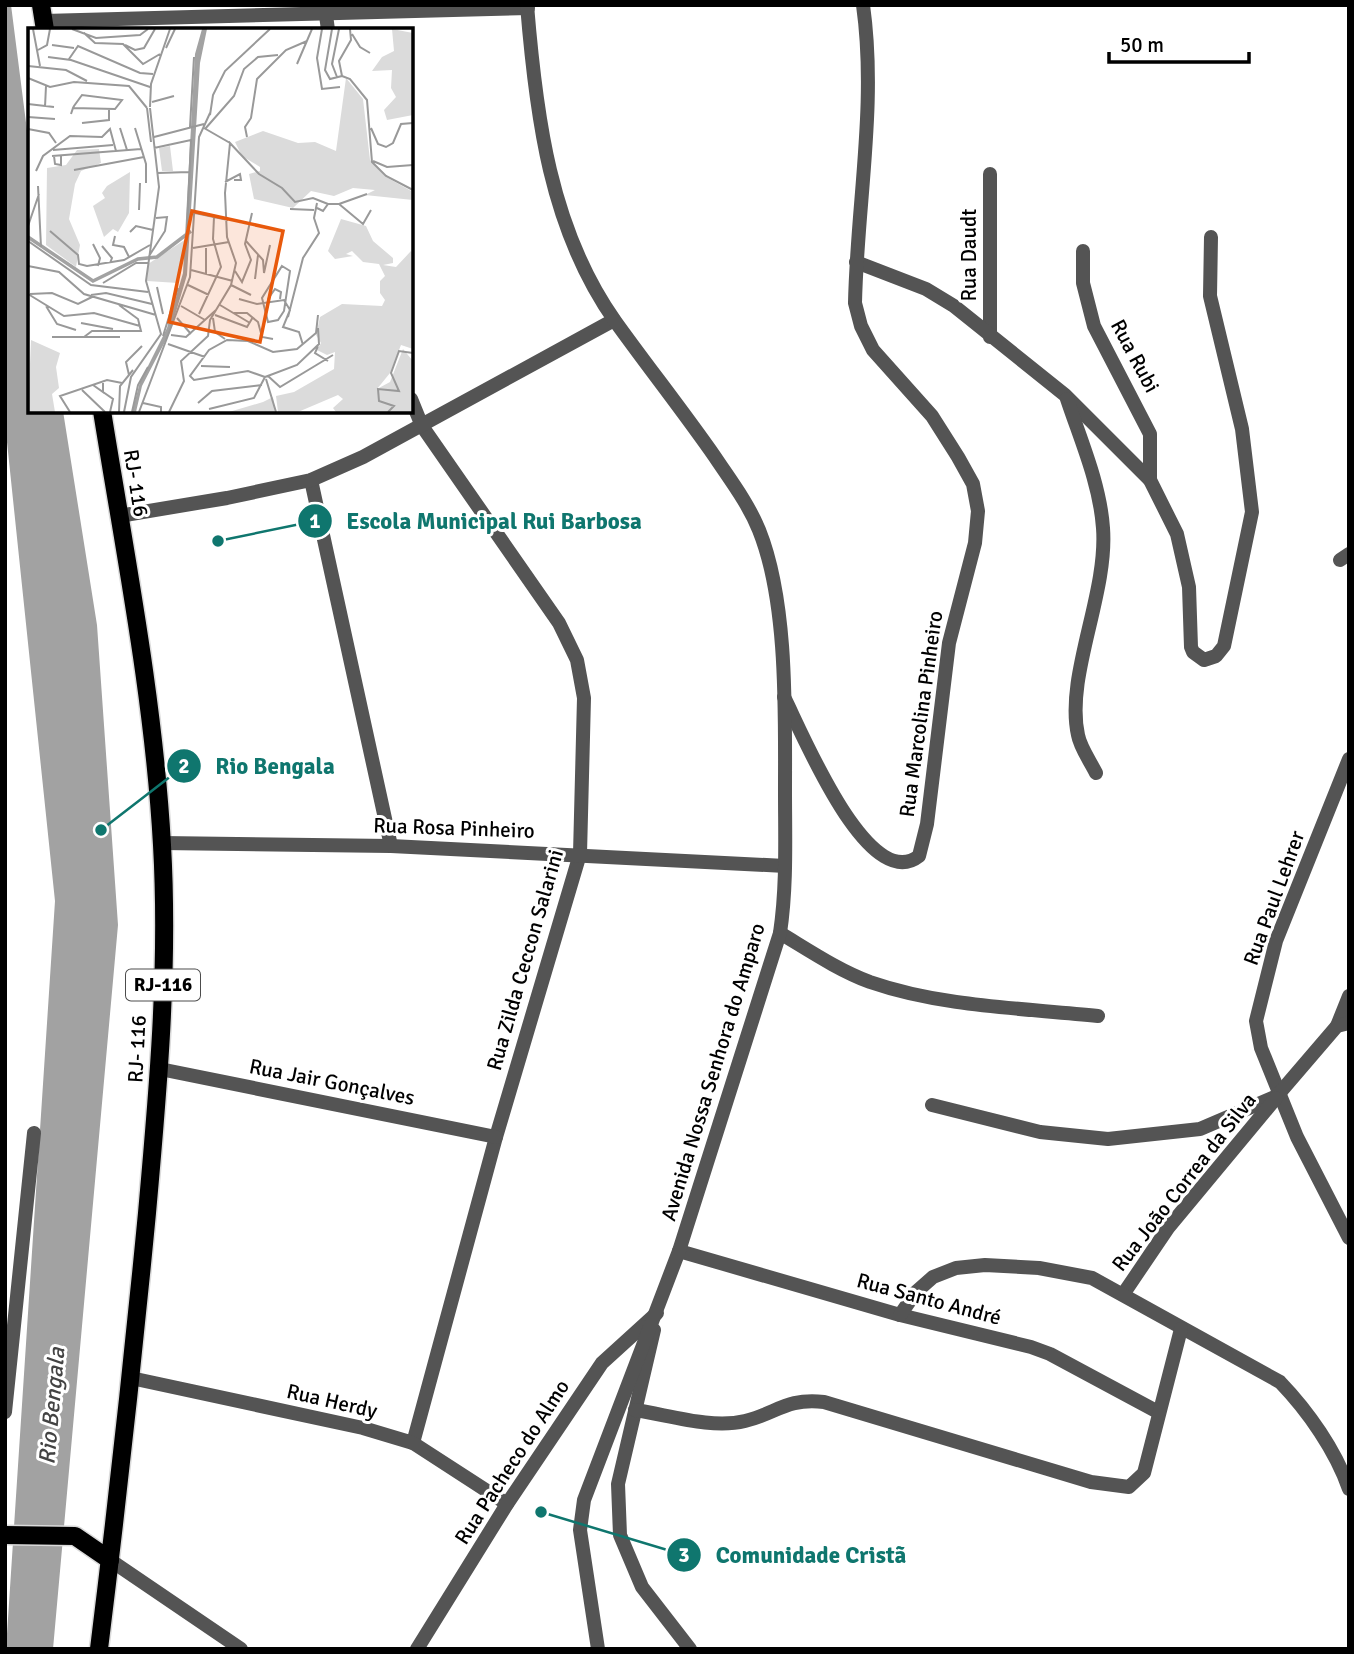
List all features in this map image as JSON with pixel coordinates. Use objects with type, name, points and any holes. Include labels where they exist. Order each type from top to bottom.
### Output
[{"type":"main road","name":"RJ- 116","points":[[99,1649],[131,1378],[160,1069],[164,937],[162,843],[145,690],[102,413]]},
{"type":"main road","points":[[9,1535],[75,1536],[110,1560]]},
{"type":"street","name":"Rua Marcolina Pinheiro","points":[[784,696],[845,817],[869,846],[895,862],[906,863],[919,856],[927,824],[949,643],[975,543],[978,511],[973,484],[939,427],[873,350],[861,327],[855,303],[868,114],[867,34],[863,5]]},
{"type":"street","points":[[43,19],[327,23],[528,7]]},
{"type":"street","name":"Avenida Nossa Senhora do Amparo","points":[[528,7],[543,136],[554,194],[575,254],[614,320],[675,400],[746,502],[759,531],[777,608],[784,696],[785,866],[780,933],[658,1312],[584,1500],[580,1530],[598,1649]]},
{"type":"street","name":"Rua Daudt","points":[[990,174],[990,337]]},
{"type":"street","points":[[856,262],[926,289],[954,306],[1066,395],[1150,480],[1177,534],[1189,587],[1193,652],[1204,660],[1210,660],[1221,652],[1227,637],[1252,512],[1242,429],[1210,296],[1210,237]]},
{"type":"street","name":"Rua Rubi","points":[[1083,251],[1083,283],[1094,326],[1150,434],[1150,480]]},
{"type":"street","points":[[119,516],[311,480],[422,426],[614,320]]},
{"type":"street","points":[[1066,395],[1096,487],[1104,529],[1099,594],[1077,697],[1077,735],[1096,773]]},
{"type":"street","name":"Rua Zilda Ceccon Salarini","points":[[413,404],[422,426],[559,623],[577,660],[584,698],[580,855],[496,1137],[413,1443]]},
{"type":"street","points":[[311,480],[391,846]]},
{"type":"street","name":"Rua Paul Lehrer","points":[[1348,1233],[1297,1137],[1261,1048],[1256,1021],[1276,941],[1349,758]]},
{"type":"street","name":"Rua Rosa Pinheiro","points":[[162,843],[391,846],[785,866]]},
{"type":"street","points":[[780,933],[833,965],[872,982],[933,998],[1098,1016]]},
{"type":"street","name":"Rua João Correa da Silva","points":[[1124,1293],[1168,1228],[1279,1095],[1343,1025],[1349,996]]},
{"type":"street","name":"Rua Jair Gonçalves","points":[[160,1069],[496,1137]]},
{"type":"street","points":[[932,1105],[1040,1132],[1108,1139],[1200,1129],[1279,1095]]},
{"type":"street","points":[[5,1412],[34,1133]]},
{"type":"street","name":"Rua Santo André","points":[[679,1251],[900,1315],[1050,1354],[1157,1412]]},
{"type":"street","points":[[900,1315],[933,1277],[956,1268],[985,1265],[1040,1268],[1092,1278],[1124,1293],[1181,1329],[1280,1382],[1295,1398],[1337,1462],[1349,1489]]},
{"type":"street","points":[[658,1312],[618,1485],[621,1535],[642,1587],[690,1649]]},
{"type":"street","name":"Rua Pacheco do Almo","points":[[417,1649],[507,1504],[601,1363],[626,1337],[658,1312]]},
{"type":"street","points":[[635,1410],[719,1423],[744,1422],[788,1402],[824,1402],[1118,1488],[1137,1483],[1144,1473],[1157,1412],[1181,1329]]},
{"type":"street","name":"Rua Herdy","points":[[131,1378],[363,1429],[413,1443],[507,1504]]},
{"type":"street","points":[[110,1560],[242,1649]]},
{"type":"water","points":[[5,5],[11,5],[28,138],[28,413],[63,413],[97,625],[118,925],[53,1649],[6,1649],[55,901],[5,423]]},
{"type":"place","name":"Escola Municipal Rui Barbosa","points":[[218,541]]},
{"type":"place","name":"Rio Bengala","points":[[101,830]]},
{"type":"place","name":"Comunidade Cristã","points":[[541,1512]]}]
